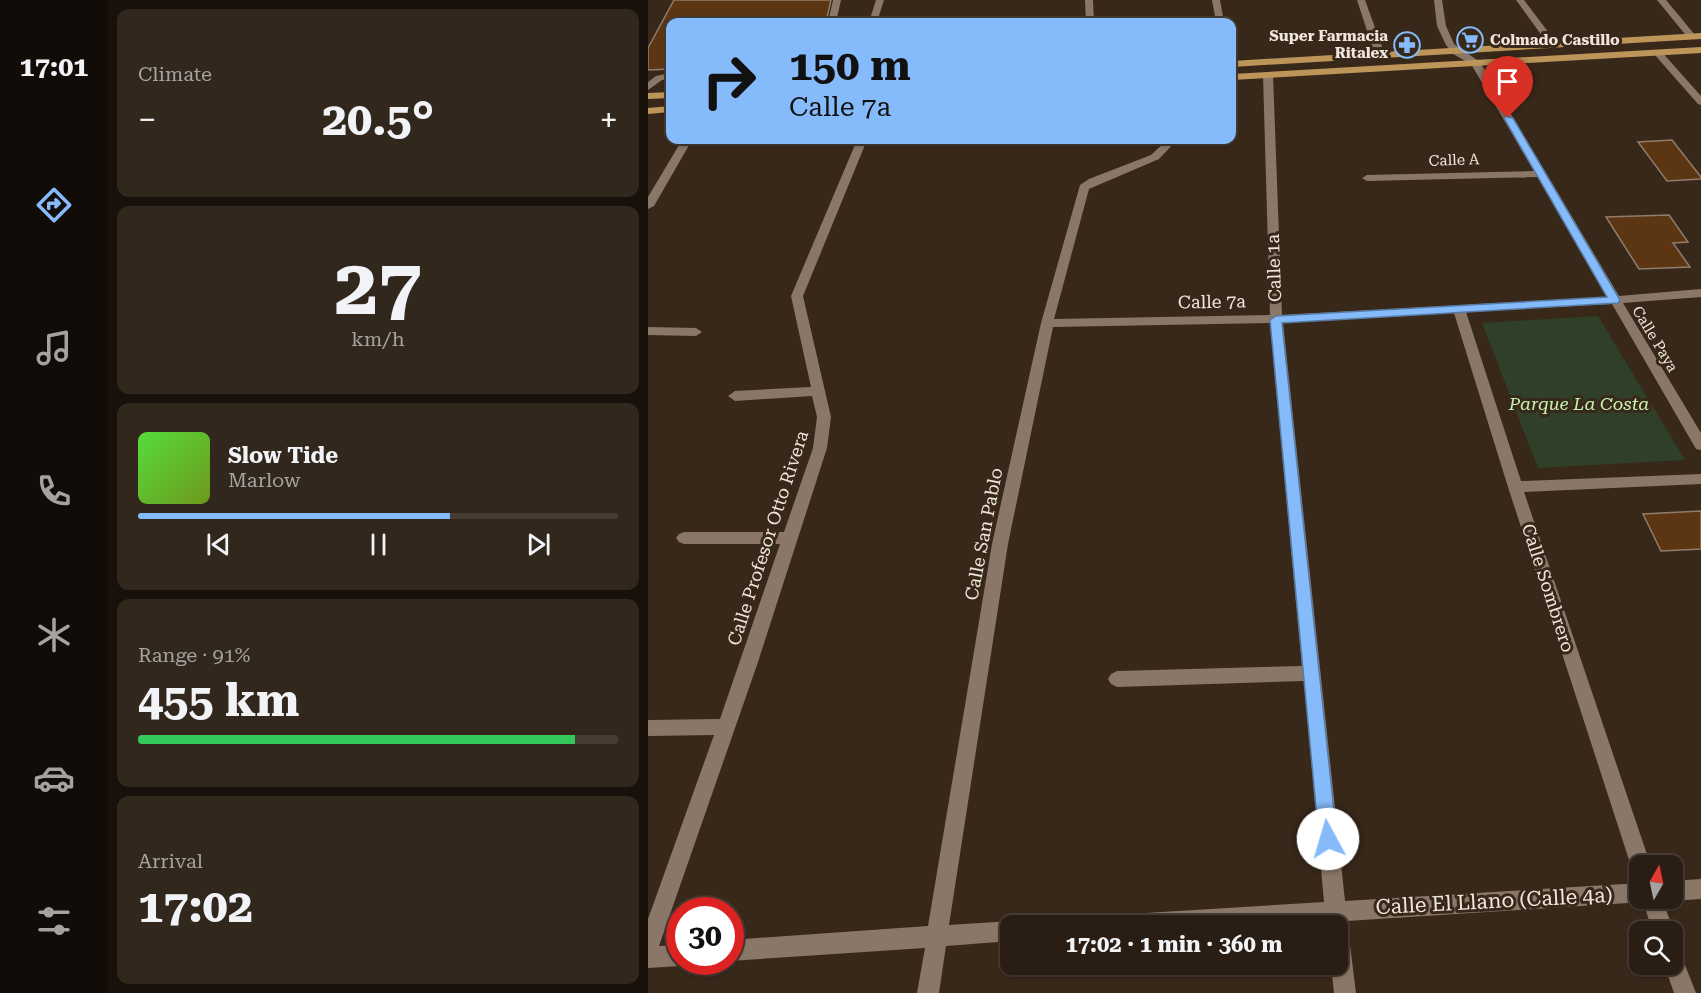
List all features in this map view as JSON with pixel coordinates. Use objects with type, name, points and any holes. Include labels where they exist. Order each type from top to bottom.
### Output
[{"type":"main road","points":[[1236,64],[1696,36]]},
{"type":"main road","points":[[1236,77],[1701,50]]},
{"type":"main road","points":[[648,96],[666,95]]},
{"type":"main road","points":[[648,111],[666,109]]},
{"type":"street","points":[[833,18],[837,0]]},
{"type":"street","points":[[874,18],[880,0]]},
{"type":"street","points":[[1089,0],[1090,18]]},
{"type":"street","points":[[1216,0],[1219,18]]},
{"type":"street","points":[[1361,0],[1380,55]]},
{"type":"street","points":[[1437,0],[1440,21],[1455,51],[1475,62]]},
{"type":"street","points":[[1520,0],[1553,45]]},
{"type":"street","points":[[1661,0],[1696,36]]},
{"type":"street","points":[[1657,52],[1701,102]]},
{"type":"street","name":"Calle Paya","points":[[1475,62],[1701,445]]},
{"type":"street","name":"Calle 1a","points":[[1268,75],[1276,320],[1336,915]]},
{"type":"street","points":[[648,87],[659,78],[666,77]]},
{"type":"street","points":[[648,206],[685,144]]},
{"type":"street","name":"Calle Profesor Otto Rivera","points":[[648,948],[790,538],[823,432],[824,417],[797,296],[860,144]]},
{"type":"street","name":"Calle San Pablo","points":[[928,993],[1000,544],[1047,323],[1084,187],[1093,181],[1155,157],[1169,144]]},
{"type":"street","name":"Calle A","points":[[1367,178],[1542,174]]},
{"type":"street","name":"Calle 7a","points":[[1047,323],[1276,320],[1701,293]]},
{"type":"street","name":"Calle Sombrero","points":[[1459,310],[1515,487],[1637,855]]},
{"type":"street","points":[[648,331],[696,332]]},
{"type":"street","points":[[735,396],[819,391]]},
{"type":"street","points":[[1515,487],[1701,479]]},
{"type":"street","points":[[684,538],[790,538]]},
{"type":"street","points":[[1118,679],[1311,673]]},
{"type":"street","points":[[648,728],[725,727]]},
{"type":"street","points":[[1683,891],[1701,890]]},
{"type":"street","name":"Calle El Llano (Calle 4a)","points":[[1348,917],[1629,894]]},
{"type":"street","points":[[744,950],[1000,932]]},
{"type":"street","points":[[648,957],[666,956]]},
{"type":"street","points":[[1343,975],[1345,993]]},
{"type":"street","points":[[1678,975],[1685,993]]},
{"type":"green space","name":"Parque La Costa","points":[[1598,316],[1685,460],[1538,468],[1482,323]]},
{"type":"building","points":[[674,0],[831,0],[827,18],[666,18],[666,69],[648,70],[648,48]]},
{"type":"building","points":[[1672,140],[1701,179],[1667,181],[1638,142]]},
{"type":"building","points":[[1669,215],[1688,242],[1673,243],[1690,267],[1639,269],[1606,217]]},
{"type":"building","points":[[1701,511],[1701,549],[1661,551],[1643,514]]},
{"type":"place","name":"Colmado Castillo","points":[[1470,40]]},
{"type":"place","name":"Super Farmacia Ritalex","points":[[1407,45]]},
{"type":"route","points":[[1328,839],[1276,320],[1614,300],[1508,118]]}]
